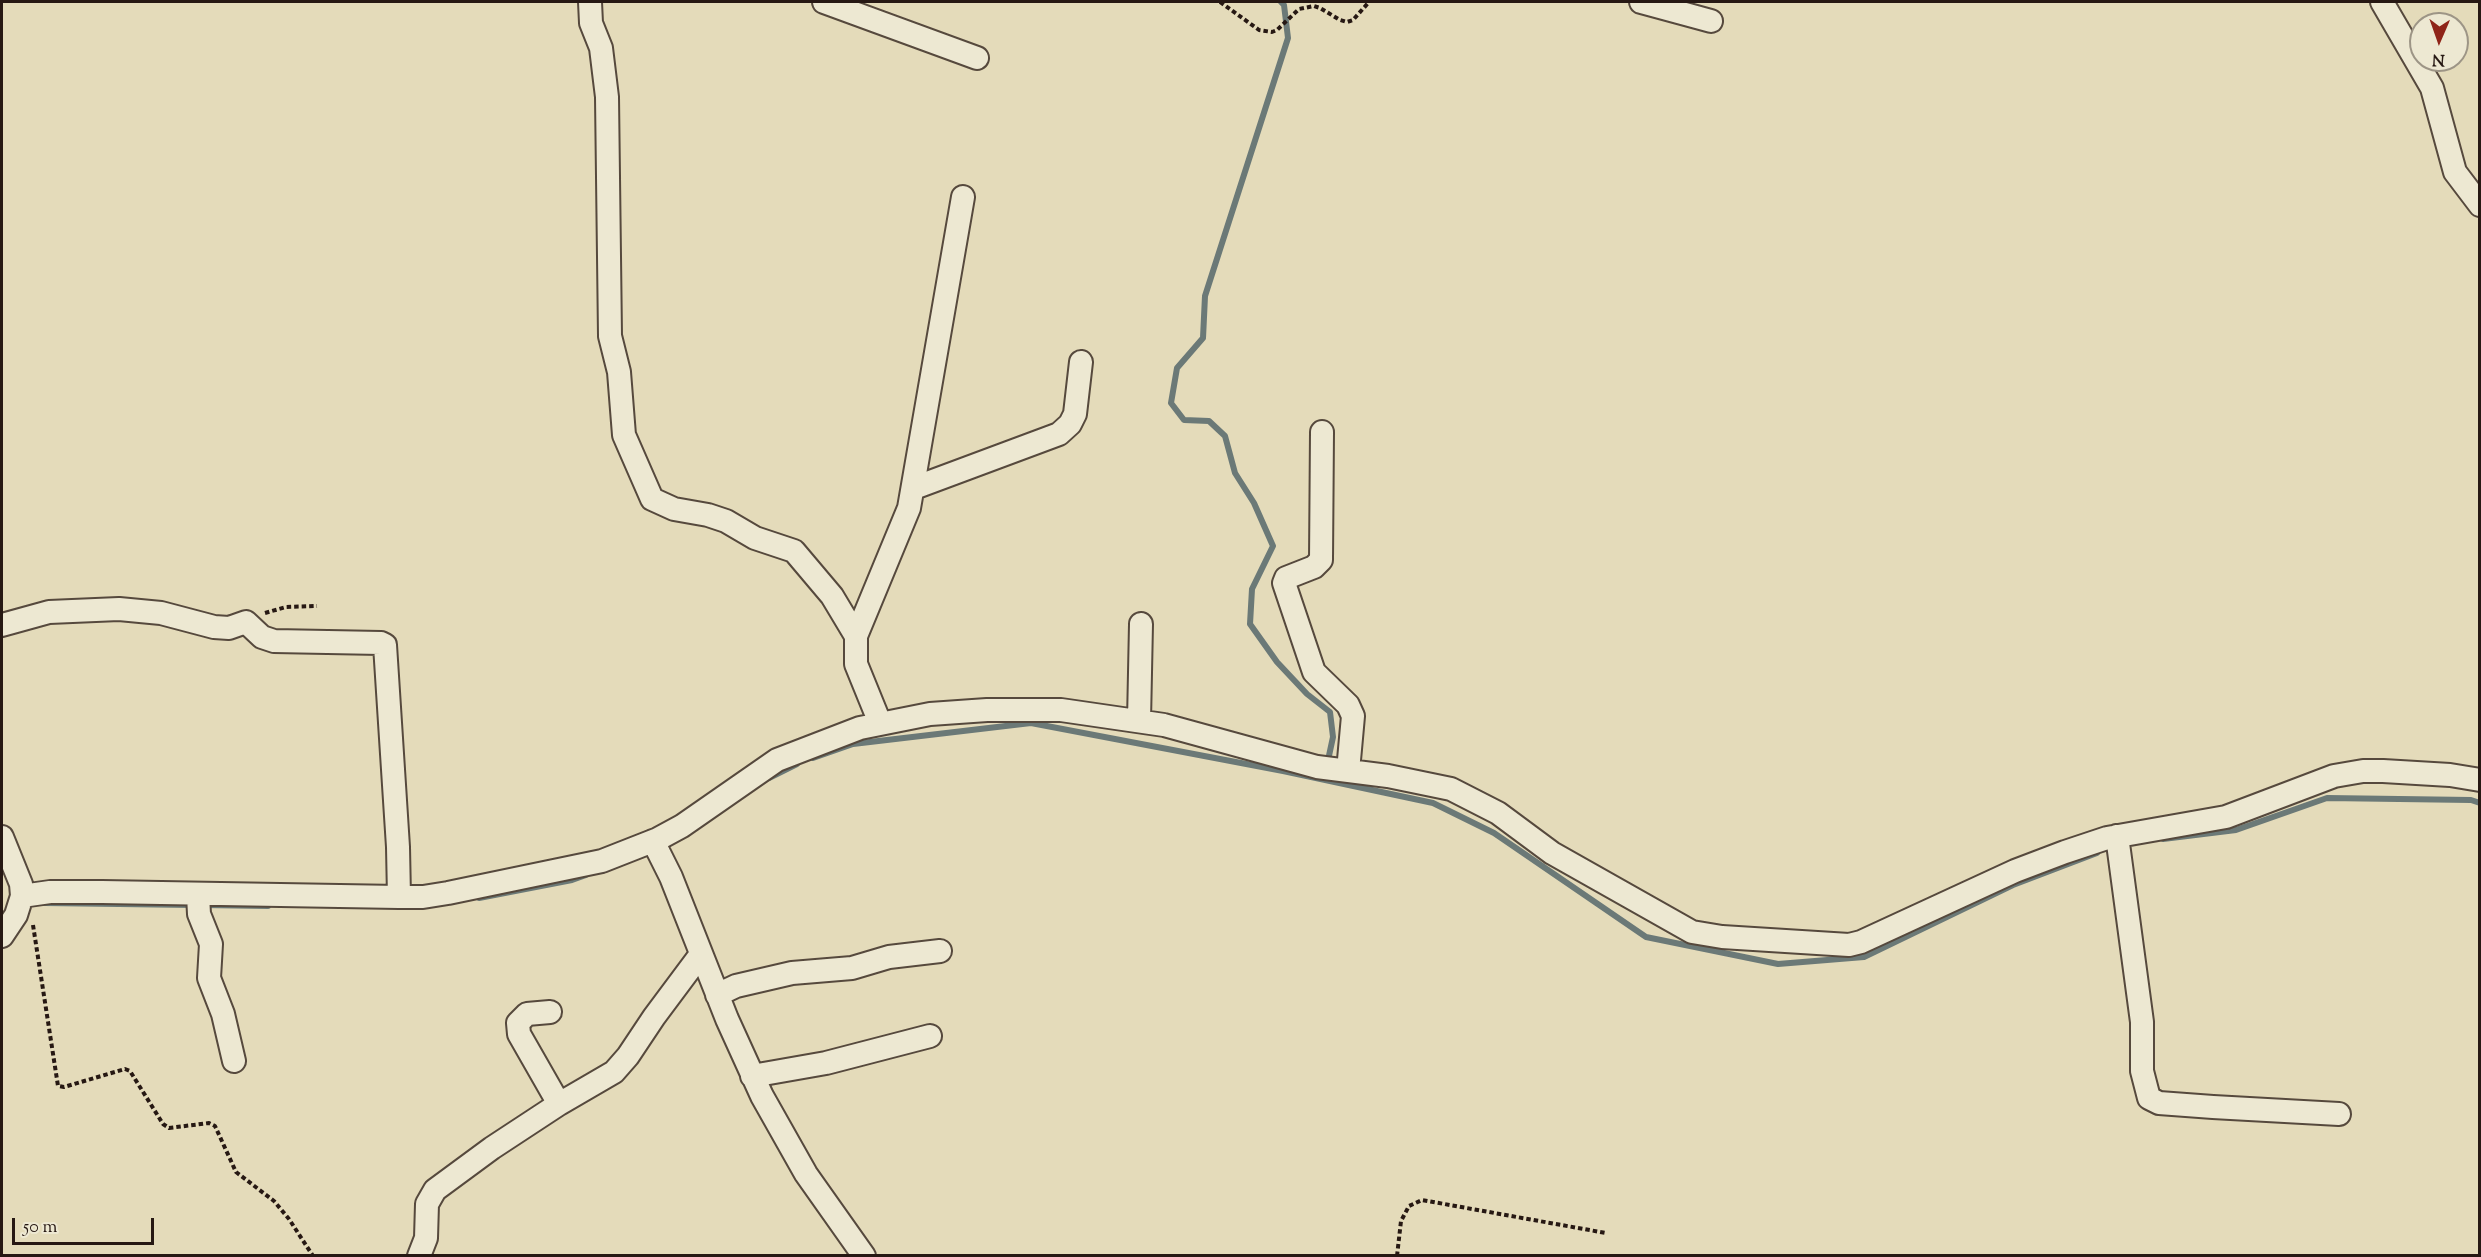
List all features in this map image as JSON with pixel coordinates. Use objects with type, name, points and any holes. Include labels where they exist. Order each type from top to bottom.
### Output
[{"type":"street","points":[[590,2],[591,23],[601,48],[606,97],[610,336],[619,372],[624,435],[652,499],[674,509],[708,514],[726,521],[755,538],[794,551],[832,596],[856,636]]},
{"type":"street","points":[[824,2],[977,58]]},
{"type":"street","points":[[1641,2],[1711,21]]},
{"type":"street","points":[[2382,2],[2432,88],[2455,172],[2480,205]]},
{"type":"street","points":[[880,723],[855,664],[856,636],[909,508],[914,488],[963,197]]},
{"type":"street","points":[[914,488],[1059,434],[1070,424],[1075,414],[1081,362]]},
{"type":"street","points":[[1322,432],[1321,560],[1314,567],[1286,578],[1284,583],[1314,672],[1348,705],[1353,716],[1348,771]]},
{"type":"street","points":[[2,625],[49,612],[119,609],[161,613],[214,627],[230,628],[246,622],[262,637],[274,641],[381,643],[385,645],[399,897]]},
{"type":"street","points":[[1139,721],[1141,624]]},
{"type":"street","points":[[21,902],[50,892],[399,897],[436,895],[602,861],[659,852],[682,826],[748,778],[788,754],[860,728],[953,712],[1061,710],[1139,721],[1211,736],[1317,767],[1418,782],[1462,793],[1498,813],[1552,853],[1692,932],[1722,937],[1855,944],[2015,871],[2119,848],[2220,819],[2316,781],[2343,773],[2383,771],[2450,775],[2480,780]]},
{"type":"street","points":[[2,837],[21,884],[21,902],[3,933]]},
{"type":"street","points":[[2119,848],[2142,1022],[2142,1071],[2149,1098],[2159,1103],[2339,1114]]},
{"type":"street","points":[[659,852],[752,1076],[806,1174],[856,1253]]},
{"type":"street","points":[[198,895],[199,914],[211,944],[207,971],[223,1014],[234,1061]]},
{"type":"street","points":[[717,994],[736,986],[792,973],[852,968],[889,957],[940,951]]},
{"type":"street","points":[[419,1256],[426,1238],[427,1204],[435,1190],[492,1148],[620,1066],[701,954]]},
{"type":"street","points":[[550,1012],[527,1014],[518,1023],[519,1034],[559,1104]]},
{"type":"street","points":[[752,1076],[826,1063],[930,1036]]},
{"type":"path","points":[[1220,2],[1258,30],[1272,32],[1299,9],[1314,6],[1347,22],[1353,20],[1369,2]]},
{"type":"path","points":[[246,622],[272,610],[317,606]]},
{"type":"path","points":[[21,902],[32,918],[34,926],[58,1086],[64,1087],[125,1069],[130,1071],[163,1124],[169,1128],[209,1123],[215,1126],[236,1172],[274,1201],[289,1219],[313,1256]]},
{"type":"path","points":[[1397,1256],[1401,1221],[1409,1206],[1422,1200],[1606,1233]]},
{"type":"waterway","points":[[1281,2],[1284,5],[1288,38],[1205,296],[1203,338],[1177,368],[1171,403],[1184,420],[1209,421],[1225,436],[1235,473],[1254,503],[1273,546],[1252,589],[1250,624],[1277,662],[1307,694],[1330,712],[1333,737],[1327,765]]},
{"type":"waterway","points":[[813,758],[853,744],[1031,723],[1283,771],[1433,803],[1494,833],[1646,937],[1778,964],[1864,957],[2013,885],[2097,853]]},
{"type":"waterway","points":[[769,778],[797,764]]},
{"type":"waterway","points":[[2163,839],[2236,830],[2327,798],[2471,800],[2480,803]]},
{"type":"waterway","points":[[479,898],[572,880],[586,875]]},
{"type":"waterway","points":[[45,903],[193,905]]},
{"type":"waterway","points":[[203,905],[268,906]]}]
